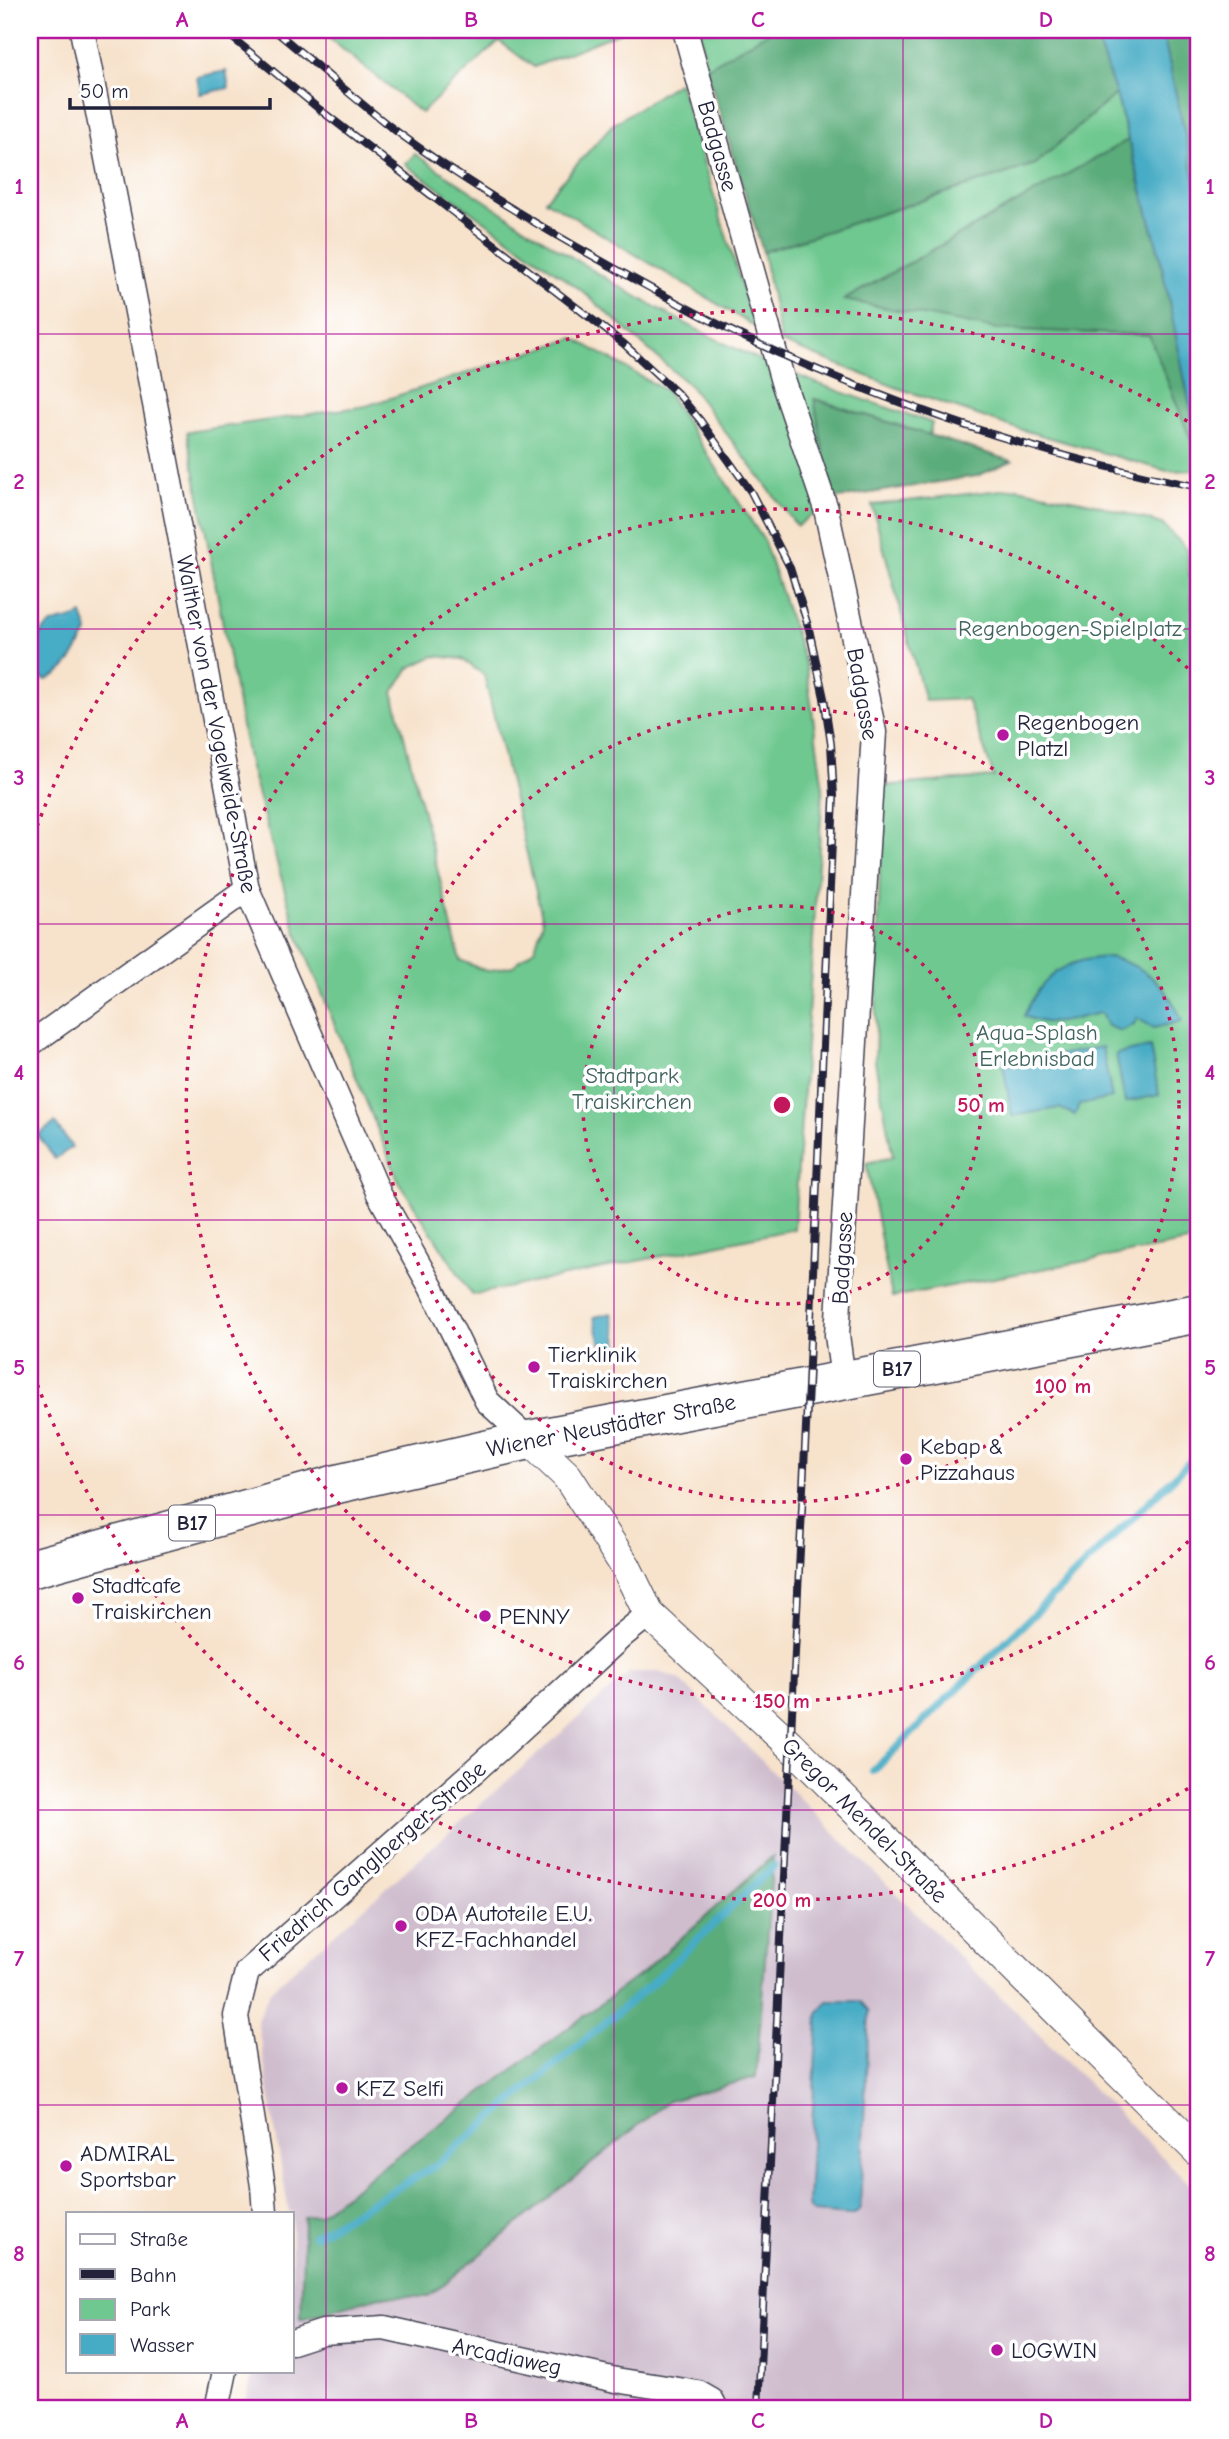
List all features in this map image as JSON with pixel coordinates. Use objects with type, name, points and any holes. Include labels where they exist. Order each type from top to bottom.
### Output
[{"type":"main road","name":"Wiener Neustädter Straße","points":[[30,1569],[337,1484],[529,1440],[1199,1313]]},
{"type":"street","name":"Walther von der Vogelweide-Straße","points":[[82,30],[247,889],[379,1194],[430,1287],[487,1401],[529,1440]]},
{"type":"street","name":"Badgasse","points":[[685,30],[783,382],[826,509],[874,733],[837,1335],[843,1379]]},
{"type":"street","points":[[30,1044],[247,889]]},
{"type":"street","name":"Gregor Mendel-Straße","points":[[529,1440],[567,1476],[626,1567],[649,1614],[790,1745],[1199,2152]]},
{"type":"street","name":"Friedrich Ganglberger-Straße","points":[[264,2212],[263,2186],[236,2016],[247,1972],[649,1614]]},
{"type":"street","name":"Arcadiaweg","points":[[294,2341],[323,2332],[384,2328],[616,2380],[698,2393],[712,2401],[716,2409]]},
{"type":"street","points":[[217,2409],[225,2372]]},
{"type":"shaded area","points":[[630,1672],[659,1672],[679,1679],[1199,2193],[1199,2409],[244,2409],[253,2372],[294,2372],[294,2212],[289,2212],[257,2020],[270,1991]]},
{"type":"green space","points":[[319,30],[625,30],[534,67],[499,41],[421,113]]},
{"type":"green space","points":[[700,30],[769,30],[770,32],[706,68]]},
{"type":"green space","points":[[769,30],[1093,30],[1116,94],[1035,164],[763,252],[706,68]]},
{"type":"green space","points":[[1161,30],[1199,30],[1199,201],[1165,43]]},
{"type":"green space","points":[[679,82],[754,326],[545,200],[612,125]]},
{"type":"green space","points":[[1116,94],[1128,140],[845,299],[997,329],[1149,335],[1199,460],[1199,470],[1167,471],[1012,427],[895,387],[781,342],[763,252],[1035,164]]},
{"type":"green space","points":[[1128,140],[1159,252],[1199,460],[1149,335],[997,329],[844,300]]},
{"type":"green space","points":[[415,154],[575,259],[658,309],[789,372],[932,423],[929,435],[815,399],[832,499],[797,526],[690,386],[581,290],[405,164]]},
{"type":"green space","name":"Stadtpark Traiskirchen","points":[[574,338],[666,391],[763,539],[806,666],[823,788],[794,1229],[472,1295],[399,1182],[296,930],[249,764],[187,432],[366,406]],"holes":[[[434,656],[462,659],[484,675],[543,921],[535,948],[513,966],[486,971],[460,960],[393,692],[409,668]]]},
{"type":"green space","points":[[814,399],[1012,461],[977,476],[832,499]]},
{"type":"green space","name":"Aqua-Splash Erlebnisbad","points":[[1018,488],[1091,503],[1162,524],[1187,549],[1199,673],[1199,1240],[892,1297],[866,1163],[893,1157],[875,1062],[882,786],[994,777],[967,699],[925,701],[872,505]]},
{"type":"green space","points":[[773,1856],[756,2077],[668,2101],[428,2297],[380,2296],[301,2319],[304,2217],[318,2215],[642,1973]]},
{"type":"water","points":[[1093,30],[1161,30],[1165,43],[1199,200],[1199,450],[1159,252],[1116,94]]},
{"type":"water","points":[[226,71],[229,88],[200,94],[197,77]]},
{"type":"water","points":[[82,614],[88,631],[80,646],[72,660],[61,671],[46,680],[35,669],[35,644],[50,625]]},
{"type":"water","points":[[1109,957],[1134,966],[1154,979],[1170,998],[1182,1021],[1154,1028],[1137,1018],[1134,1024],[1121,1031],[1107,1026],[1101,1013],[1054,1023],[1024,1016],[1039,990],[1056,972],[1079,961]]},
{"type":"water","points":[[1102,1047],[1112,1098],[1079,1105],[1075,1115],[1059,1108],[1012,1116],[1003,1065]]},
{"type":"water","points":[[1150,1047],[1159,1095],[1125,1102],[1116,1054]]},
{"type":"water","points":[[55,1123],[72,1147],[55,1159],[38,1135]]},
{"type":"water","points":[[612,1313],[620,1350],[603,1353],[594,1317]]},
{"type":"water","points":[[828,2001],[860,2001],[869,2011],[860,2208],[856,2213],[848,2215],[813,2212],[809,2209],[808,2202],[818,2014]]},
{"type":"waterway","points":[[873,1771],[1199,1453]]},
{"type":"waterway","points":[[314,2236],[435,2166],[650,1985],[774,1866]]},
{"type":"railway","points":[[223,30],[319,109],[624,344],[678,394],[700,420],[751,492],[790,568],[809,629],[831,744],[834,796],[758,2409]]},
{"type":"railway","points":[[274,30],[388,125],[468,181],[579,248],[733,332],[827,374],[984,432],[1090,463],[1199,487]]},
{"type":"place","name":"Regenbogen Platzl","points":[[1003,735]]},
{"type":"place","name":"Tierklinik Traiskirchen","points":[[534,1367]]},
{"type":"place","name":"Kebap & Pizzahaus","points":[[906,1459]]},
{"type":"place","name":"Stadtcafe Traiskirchen","points":[[78,1598]]},
{"type":"place","name":"PENNY","points":[[485,1616]]},
{"type":"place","name":"ODA Autoteile E.U. KFZ-Fachhandel","points":[[401,1926]]},
{"type":"place","name":"KFZ Selfi","points":[[342,2088]]},
{"type":"place","name":"ADMIRAL Sportsbar","points":[[66,2166]]},
{"type":"place","name":"LOGWIN","points":[[997,2350]]},
{"type":"park label","name":"Regenbogen-Spielplatz","points":[[1070,628]]}]
